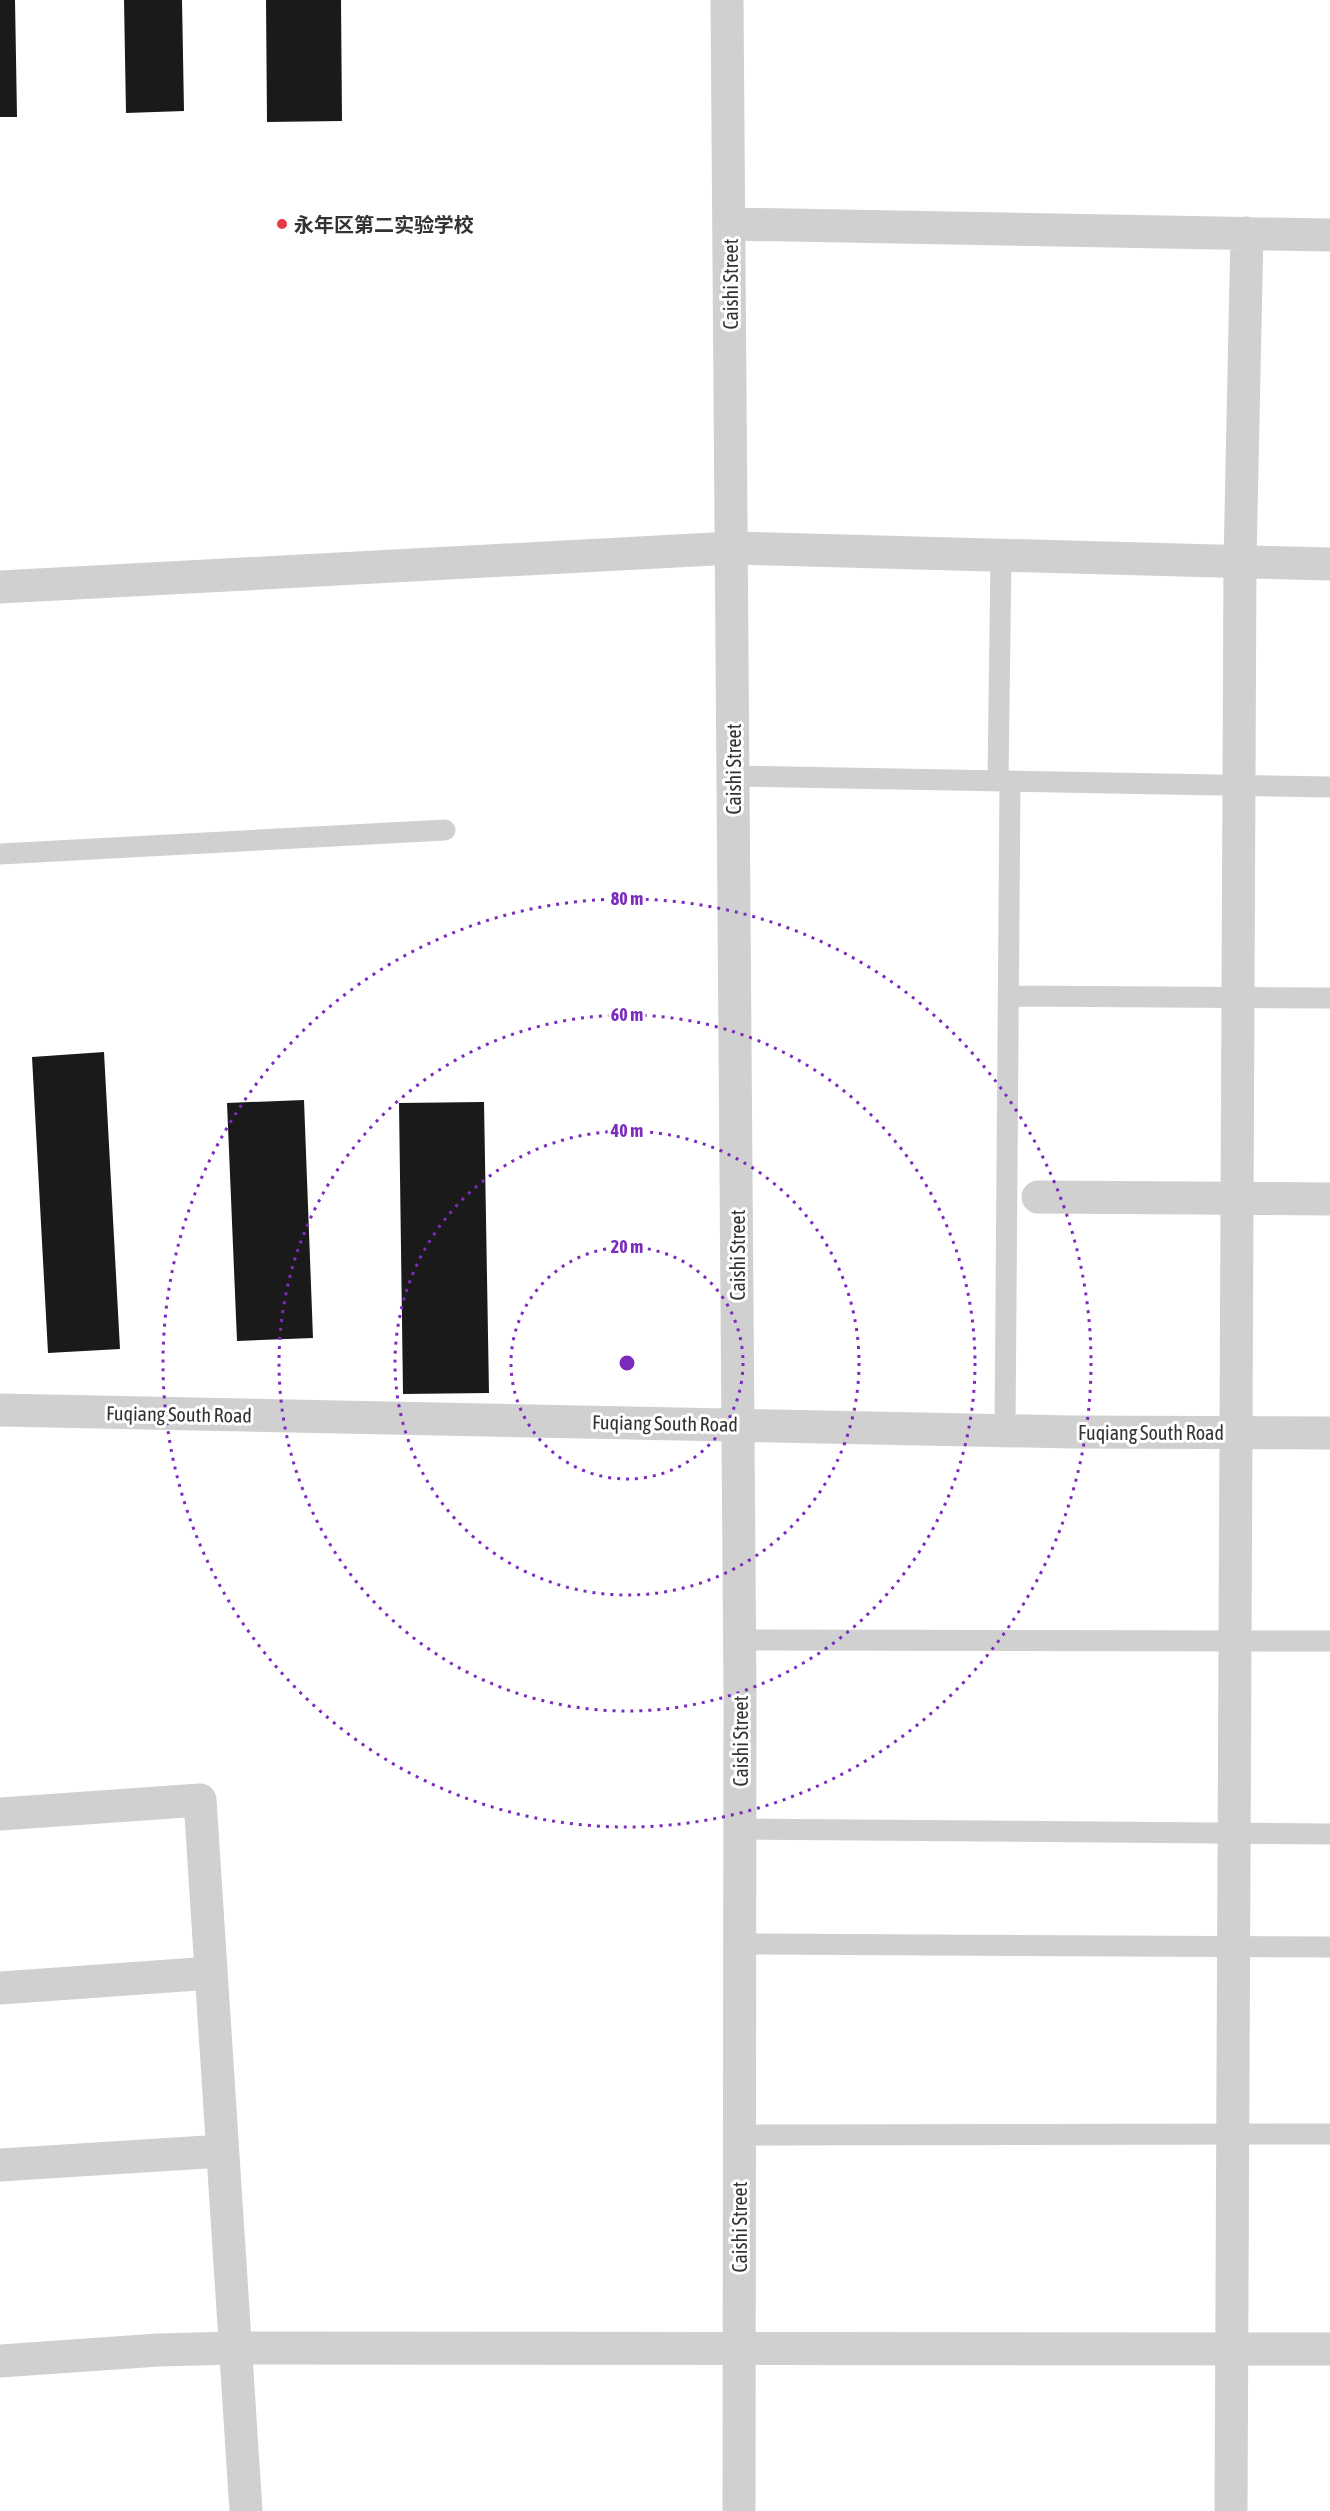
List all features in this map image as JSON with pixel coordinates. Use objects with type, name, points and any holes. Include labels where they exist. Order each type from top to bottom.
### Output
[{"type":"street","name":"Caishi Street","points":[[727,0],[740,1641],[739,2511]]},
{"type":"street","points":[[729,224],[1330,235]]},
{"type":"street","points":[[1231,2511],[1240,561],[1247,233]]},
{"type":"street","points":[[0,587],[732,548],[1330,564]]},
{"type":"street","points":[[1038,1197],[1330,1199]]},
{"type":"street","name":"Fuqiang South Road","points":[[0,1410],[1005,1430],[1330,1433]]},
{"type":"street","points":[[0,1814],[200,1800],[246,2511]]},
{"type":"street","points":[[0,1988],[211,1972]]},
{"type":"street","points":[[0,2165],[222,2151]]},
{"type":"street","points":[[0,2361],[158,2350],[235,2348],[1330,2349]]},
{"type":"lane","points":[[1001,555],[1008,996],[1005,1430]]},
{"type":"lane","points":[[734,776],[1330,787]]},
{"type":"lane","points":[[0,854],[445,830]]},
{"type":"lane","points":[[1008,996],[1330,998]]},
{"type":"lane","points":[[740,1641],[1330,1641]]},
{"type":"lane","points":[[740,1829],[1330,1834]]},
{"type":"lane","points":[[740,1944],[1330,1947]]},
{"type":"lane","points":[[740,2134],[1330,2134]]},
{"type":"building","points":[[0,0],[15,0],[17,117],[0,117]]},
{"type":"building","points":[[124,0],[182,0],[184,111],[126,113]]},
{"type":"building","points":[[266,0],[341,0],[342,121],[267,122]]},
{"type":"building","points":[[104,1052],[120,1349],[48,1353],[32,1057]]},
{"type":"building","points":[[304,1100],[313,1338],[237,1341],[227,1103]]},
{"type":"building","points":[[484,1102],[489,1393],[403,1394],[399,1103]]},
{"type":"place","name":"永年区第二实验学校","points":[[282,224]]}]
